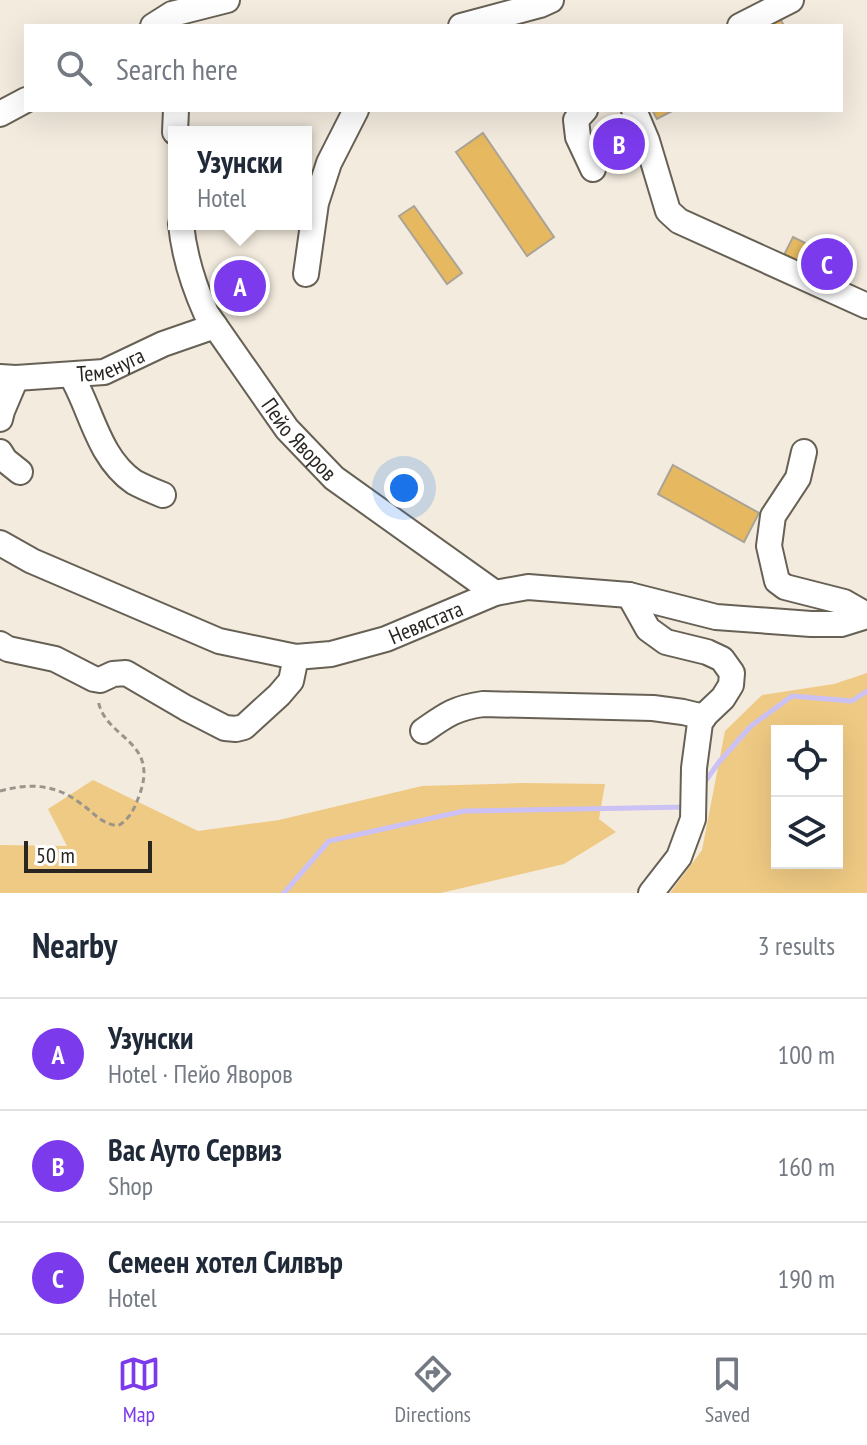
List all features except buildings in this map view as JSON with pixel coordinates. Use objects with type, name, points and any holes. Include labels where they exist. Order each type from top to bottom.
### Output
[{"type":"street","points":[[168,17],[227,0]]},
{"type":"street","points":[[469,24],[551,0]]},
{"type":"street","points":[[744,24],[791,0]]},
{"type":"street","points":[[0,114],[24,101]]},
{"type":"street","points":[[306,274],[316,203],[329,163],[355,112]]},
{"type":"street","points":[[583,112],[576,120],[578,137],[593,169]]},
{"type":"street","points":[[635,112],[668,211],[679,221],[867,306]]},
{"type":"street","name":"Пейо Яворов","points":[[182,230],[184,250],[206,313],[287,429],[334,478],[495,593]]},
{"type":"street","name":"Теменуга","points":[[8,378],[104,372],[163,344],[215,326]]},
{"type":"street","points":[[71,375],[104,448],[115,465],[135,482],[163,495]]},
{"type":"street","points":[[0,419],[8,378]]},
{"type":"street","points":[[0,452],[20,472]]},
{"type":"street","points":[[804,452],[798,478],[773,516],[769,546],[777,581],[785,587],[844,602],[867,615]]},
{"type":"street","name":"Невястата","points":[[0,543],[32,561],[219,641],[296,657],[331,654],[386,639],[495,593],[528,587],[629,595],[716,617],[841,624],[867,615]]},
{"type":"street","points":[[629,595],[648,629],[657,636],[666,642],[722,659],[732,673],[731,685],[723,698],[700,723],[694,768],[693,819],[679,857],[651,893]]},
{"type":"street","points":[[0,644],[8,649],[55,659],[94,679],[126,673],[225,728],[236,729],[244,727],[291,681],[296,657]]},
{"type":"street","points":[[423,731],[451,712],[483,704],[653,708],[704,717]]},
{"type":"path","points":[[0,791],[23,785],[59,789],[104,823],[118,826],[128,820],[144,781],[141,756],[99,709],[97,697],[100,680]]},
{"type":"shaded area","points":[[867,673],[867,893],[670,893],[702,850],[725,731],[762,695],[834,684]]},
{"type":"shaded area","points":[[93,780],[198,831],[279,820],[422,786],[605,784],[599,819],[616,832],[564,864],[441,893],[0,893],[0,845],[67,846],[48,809]]},
{"type":"waterway","points":[[702,786],[751,726],[792,696],[852,701],[867,691]]},
{"type":"waterway","points":[[284,893],[329,841],[464,811],[687,807]]},
{"type":"place","name":"Вас Ауто Сервиз","points":[[619,144]]},
{"type":"place","name":"Семеен хотел Силвър","points":[[827,264]]},
{"type":"place","name":"Узунски","points":[[240,286]]}]
